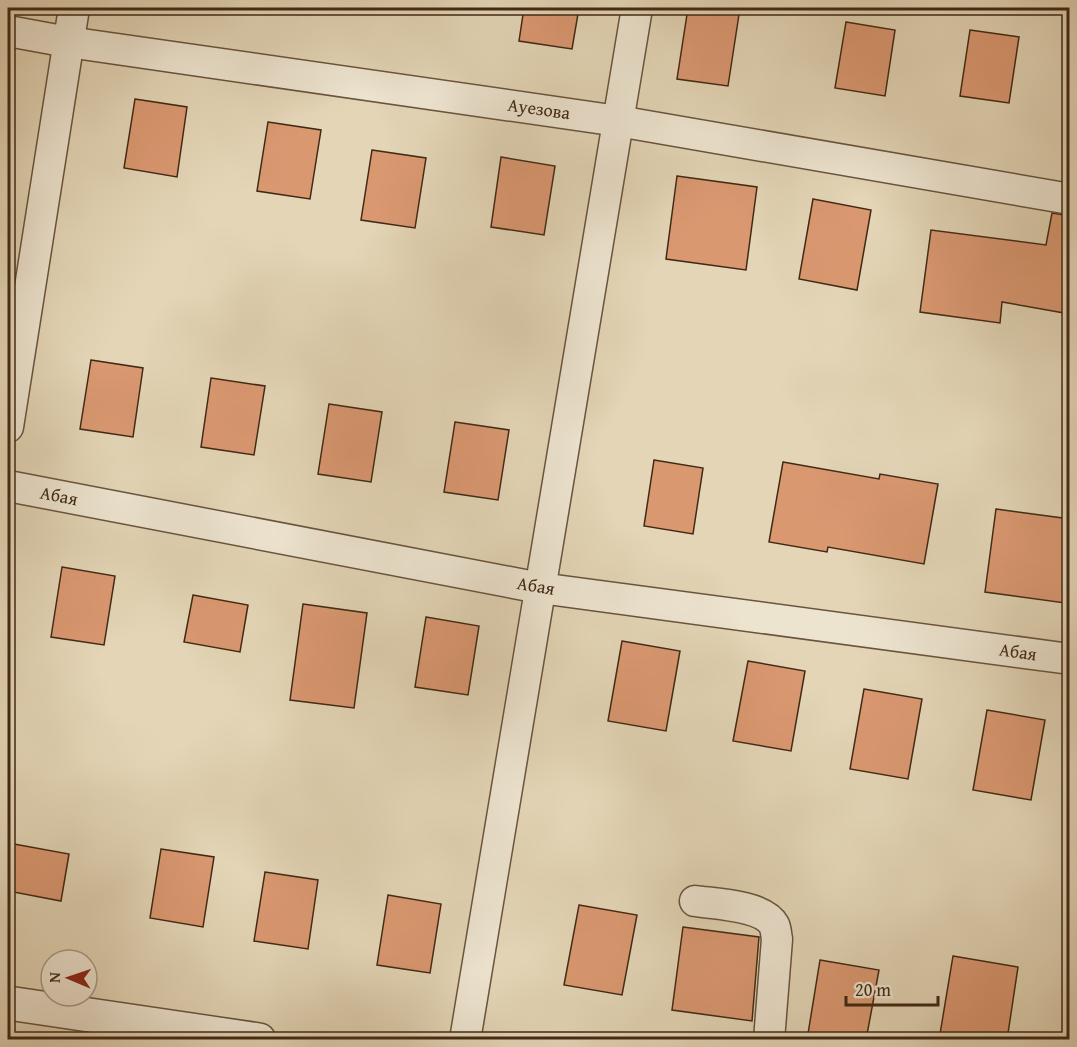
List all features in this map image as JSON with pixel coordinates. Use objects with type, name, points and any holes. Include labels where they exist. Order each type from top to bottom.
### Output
[{"type":"street","points":[[8,427],[74,8]]},
{"type":"street","points":[[465,1040],[637,8]]},
{"type":"street","name":"Ауезова","points":[[8,31],[68,42],[618,121],[1070,199]]},
{"type":"street","name":"Абая","points":[[8,486],[540,588],[1070,659]]},
{"type":"street","points":[[695,901],[763,914],[774,925],[777,939],[769,1040]]},
{"type":"street","points":[[8,1003],[259,1040]]},
{"type":"building","points":[[524,8],[579,8],[572,49],[519,41]]},
{"type":"building","points":[[688,8],[740,8],[728,86],[677,79]]},
{"type":"building","points":[[846,22],[895,30],[885,96],[835,88]]},
{"type":"building","points":[[970,30],[1019,37],[1009,103],[960,96]]},
{"type":"building","points":[[135,99],[187,107],[177,177],[124,168]]},
{"type":"building","points":[[268,122],[321,130],[310,199],[257,191]]},
{"type":"building","points":[[372,150],[426,158],[415,228],[361,220]]},
{"type":"building","points":[[501,157],[555,166],[544,235],[491,227]]},
{"type":"building","points":[[677,176],[757,187],[746,270],[666,259]]},
{"type":"building","points":[[813,199],[871,210],[857,290],[799,279]]},
{"type":"building","points":[[1052,213],[1070,216],[1070,314],[1002,302],[1000,323],[920,312],[931,230],[1046,245]]},
{"type":"building","points":[[91,360],[143,368],[133,437],[80,429]]},
{"type":"building","points":[[211,378],[265,386],[254,455],[201,447]]},
{"type":"building","points":[[329,404],[382,412],[371,482],[318,474]]},
{"type":"building","points":[[455,422],[509,430],[498,500],[444,492]]},
{"type":"building","points":[[654,460],[703,468],[693,534],[644,526]]},
{"type":"building","points":[[783,462],[879,479],[880,474],[938,484],[924,564],[828,547],[827,552],[769,542]]},
{"type":"building","points":[[996,509],[1070,519],[1070,568],[1065,603],[985,592]]},
{"type":"building","points":[[62,567],[115,576],[104,645],[51,637]]},
{"type":"building","points":[[193,595],[248,605],[240,652],[184,642]]},
{"type":"building","points":[[303,604],[367,613],[354,708],[290,700]]},
{"type":"building","points":[[426,617],[479,626],[468,695],[415,687]]},
{"type":"building","points":[[622,641],[680,651],[666,731],[608,721]]},
{"type":"building","points":[[748,661],[805,671],[791,751],[733,741]]},
{"type":"building","points":[[864,689],[922,699],[908,779],[850,769]]},
{"type":"building","points":[[987,710],[1045,720],[1031,800],[973,790]]},
{"type":"building","points":[[14,844],[69,854],[61,901],[8,891]]},
{"type":"building","points":[[161,849],[214,857],[203,927],[150,918]]},
{"type":"building","points":[[265,872],[318,880],[308,949],[254,941]]},
{"type":"building","points":[[388,895],[441,904],[430,973],[377,965]]},
{"type":"building","points":[[579,905],[637,915],[622,995],[564,985]]},
{"type":"building","points":[[683,927],[759,937],[752,1021],[672,1010]]},
{"type":"building","points":[[953,956],[1018,967],[1007,1040],[939,1040]]},
{"type":"building","points":[[820,960],[879,970],[866,1040],[807,1040]]}]
